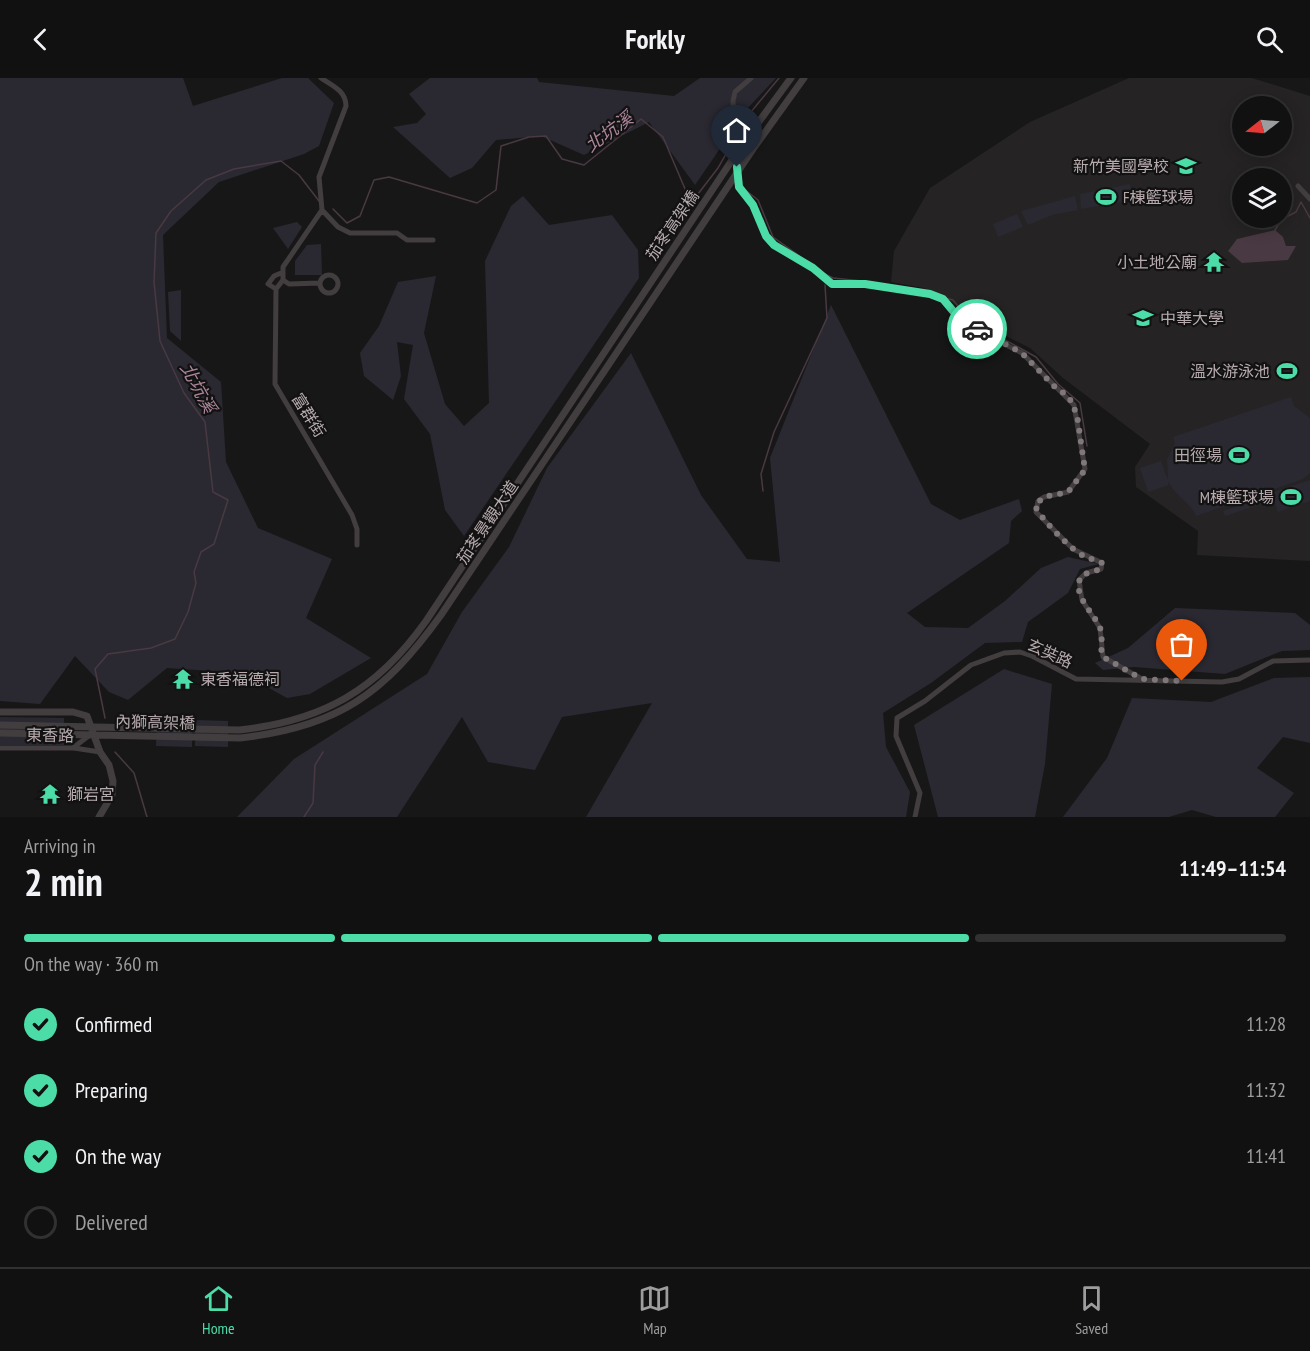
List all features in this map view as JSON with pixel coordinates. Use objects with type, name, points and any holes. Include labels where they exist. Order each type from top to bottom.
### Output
[{"type":"street","points":[[321,78],[341,92],[346,102],[319,177],[322,210],[338,227],[350,232],[397,233],[407,240],[433,240]]},
{"type":"street","points":[[751,78],[735,92],[733,101],[739,187],[753,205],[766,236],[774,245],[813,268],[832,284],[865,284],[930,294],[943,299],[963,323],[995,337],[1032,361],[1074,405],[1085,470],[1068,492],[1038,501],[1036,512],[1073,549],[1102,563],[1101,569],[1086,573],[1079,580],[1082,600],[1100,628],[1103,657],[1142,679]]},
{"type":"street","name":"茄苳高架橋","points":[[644,291],[762,115],[791,78]]},
{"type":"street","name":"茄苳高架橋","points":[[654,297],[804,78]]},
{"type":"street","points":[[1298,186],[1310,200]]},
{"type":"street","points":[[283,280],[276,289],[268,284],[274,276],[281,273],[322,210]]},
{"type":"street","points":[[281,273],[283,280],[289,284],[320,283]]},
{"type":"street","name":"富群街","points":[[276,289],[275,384],[352,515],[357,529],[357,545]]},
{"type":"street","name":"茄苳景觀大道","points":[[305,717],[338,704],[380,676],[410,643],[618,335],[644,291]]},
{"type":"street","name":"茄苳景觀大道","points":[[307,725],[345,710],[360,700],[386,681],[414,652],[654,297]]},
{"type":"street","name":"玄奘路","points":[[915,817],[920,793],[896,736],[897,718],[925,701],[971,665],[1004,653],[1020,652],[1076,679],[1222,682],[1239,679],[1273,661],[1310,660]]},
{"type":"street","points":[[0,712],[73,712],[87,716],[100,752],[109,765],[113,781],[112,795],[99,817]]},
{"type":"street","name":"內獅高架橋","points":[[0,725],[239,730],[270,726],[305,717]]},
{"type":"street","name":"內獅高架橋","points":[[0,733],[240,738],[273,734],[307,725]]},
{"type":"street","points":[[74,748],[94,732]]},
{"type":"street","name":"東香路","points":[[0,748],[74,748],[100,752]]},
{"type":"shaded area","points":[[0,78],[183,78],[193,106],[282,78],[308,78],[334,103],[319,146],[304,154],[219,182],[163,235],[167,338],[221,382],[226,462],[258,528],[332,559],[306,618],[371,658],[310,694],[287,698],[241,673],[167,668],[128,700],[109,692],[75,656],[40,704],[0,701]]},
{"type":"shaded area","points":[[430,78],[537,78],[539,82],[674,96],[700,78],[776,78],[747,109],[695,185],[649,122],[584,155],[541,136],[496,140],[472,168],[450,178],[393,127],[417,123],[426,114],[409,94]]},
{"type":"shaded area","name":"中華大學","points":[[1129,78],[1252,78],[1310,96],[1310,561],[1197,555],[1198,531],[1136,487],[1135,467],[1150,444],[1063,378],[1030,348],[992,329],[944,297],[924,288],[891,282],[894,251],[930,188],[1030,122]]},
{"type":"shaded area","name":"F棟籃球場","points":[[1130,184],[1133,200],[1081,209],[1080,194]]},
{"type":"shaded area","points":[[523,196],[549,225],[612,215],[638,250],[639,278],[464,536],[445,510],[430,434],[404,399],[413,345],[397,342],[401,376],[393,400],[364,376],[360,353],[379,326],[398,282],[436,276],[424,333],[445,404],[464,426],[489,403],[485,261],[511,206]]},
{"type":"shaded area","points":[[1075,196],[1078,210],[1052,215],[1028,225],[1021,211]]},
{"type":"shaded area","points":[[1017,214],[1023,227],[998,237],[993,224]]},
{"type":"shaded area","points":[[297,222],[302,227],[288,249],[273,228]]},
{"type":"shaded area","points":[[1275,230],[1283,237],[1286,246],[1296,246],[1288,260],[1242,263],[1228,251],[1237,239]]},
{"type":"shaded area","points":[[321,244],[322,275],[295,275],[295,261],[307,245]]},
{"type":"shaded area","points":[[181,290],[181,341],[170,331],[168,292]]},
{"type":"shaded area","points":[[831,305],[931,504],[960,520],[1019,499],[1022,511],[1011,521],[1009,543],[907,613],[925,627],[968,628],[1005,601],[1041,568],[1068,557],[1099,564],[1080,569],[1068,593],[1028,622],[1022,642],[985,643],[931,683],[883,713],[886,747],[910,792],[906,817],[586,817],[652,703],[562,717],[535,770],[488,762],[462,717],[397,817],[237,817],[294,759],[427,674],[462,612],[509,547],[547,468],[631,353],[701,495],[747,559],[780,562],[770,458]]},
{"type":"shaded area","name":"田徑場","points":[[1291,397],[1294,406],[1310,418],[1310,473],[1303,479],[1196,516],[1168,481],[1169,485],[1148,492],[1140,468],[1161,461],[1168,480],[1167,460],[1175,443],[1173,437]]},
{"type":"shaded area","name":"M棟籃球場","points":[[1310,480],[1310,501],[1278,512],[1271,493]]},
{"type":"shaded area","points":[[1270,495],[1271,501],[1225,516],[1223,511]]},
{"type":"shaded area","points":[[1175,608],[1295,613],[1310,625],[1310,650],[1282,651],[1225,674],[1134,667],[1103,670],[1095,663],[1128,648]]},
{"type":"shaded area","points":[[1004,669],[1052,684],[1045,764],[1035,817],[938,817],[914,725]]},
{"type":"shaded area","points":[[1310,677],[1310,743],[1283,737],[1257,768],[1294,793],[1275,817],[1216,817],[1192,810],[1169,817],[1063,817],[1107,758],[1132,698],[1211,702],[1274,678]]},
{"type":"shaded area","points":[[0,717],[64,718],[64,745],[0,745]]},
{"type":"shaded area","points":[[157,720],[192,721],[192,747],[156,746]]},
{"type":"shaded area","points":[[196,720],[228,721],[228,747],[195,746]]},
{"type":"waterway","name":"北坑溪","points":[[738,133],[746,118],[779,78]]},
{"type":"waterway","name":"北坑溪","points":[[333,209],[347,223],[360,216],[374,180],[389,177],[477,203],[496,190],[501,146],[529,137],[546,136],[562,159],[584,165],[641,119],[663,137],[691,203],[718,168],[731,145]]},
{"type":"waterway","name":"北坑溪","points":[[105,718],[95,669],[108,654],[151,648],[175,639],[188,612],[196,583],[194,572],[201,552],[214,544],[228,500],[213,492],[205,422],[184,393],[160,341],[154,282],[156,233],[171,211],[206,180],[234,169],[281,161],[299,175],[319,201]]},
{"type":"waterway","points":[[744,189],[758,200],[773,237],[805,260]]},
{"type":"waterway","points":[[1275,230],[1282,219],[1296,212],[1301,202],[1310,218]]},
{"type":"waterway","points":[[823,273],[833,278],[862,281]]},
{"type":"waterway","points":[[763,491],[761,474],[774,432],[827,318],[825,285]]},
{"type":"waterway","points":[[945,298],[953,300],[969,320],[1036,357],[1058,384],[1080,403],[1087,446]]},
{"type":"waterway","name":"北坑溪","points":[[115,752],[134,773],[147,817]]},
{"type":"waterway","points":[[304,817],[313,803],[315,765],[323,752]]},
{"type":"way so far","points":[[977,329],[1022,353],[1054,386],[1069,397],[1074,405],[1081,449],[1086,464],[1085,470],[1068,492],[1044,497],[1035,505],[1036,512],[1046,524],[1058,532],[1073,549],[1083,556],[1102,563],[1101,569],[1082,575],[1079,580],[1079,589],[1082,600],[1100,628],[1103,657],[1142,679],[1182,681]]},
{"type":"place","name":"新竹美國學校","points":[[1186,166]]},
{"type":"place","name":"F棟籃球場","points":[[1106,197]]},
{"type":"place","name":"小土地公廟","points":[[1214,262]]},
{"type":"place","name":"中華大學","points":[[1143,318]]},
{"type":"place","name":"溫水游泳池","points":[[1287,371]]},
{"type":"place","name":"田徑場","points":[[1239,455]]},
{"type":"place","name":"M棟籃球場","points":[[1291,497]]},
{"type":"place","name":"東香福德祠","points":[[183,679]]},
{"type":"place","name":"獅岩宮","points":[[50,794]]},
{"type":"route","points":[[737,167],[739,187],[753,205],[766,236],[784,253],[807,264],[832,284],[865,284],[907,293],[930,294],[943,299],[963,323],[977,329]]}]
